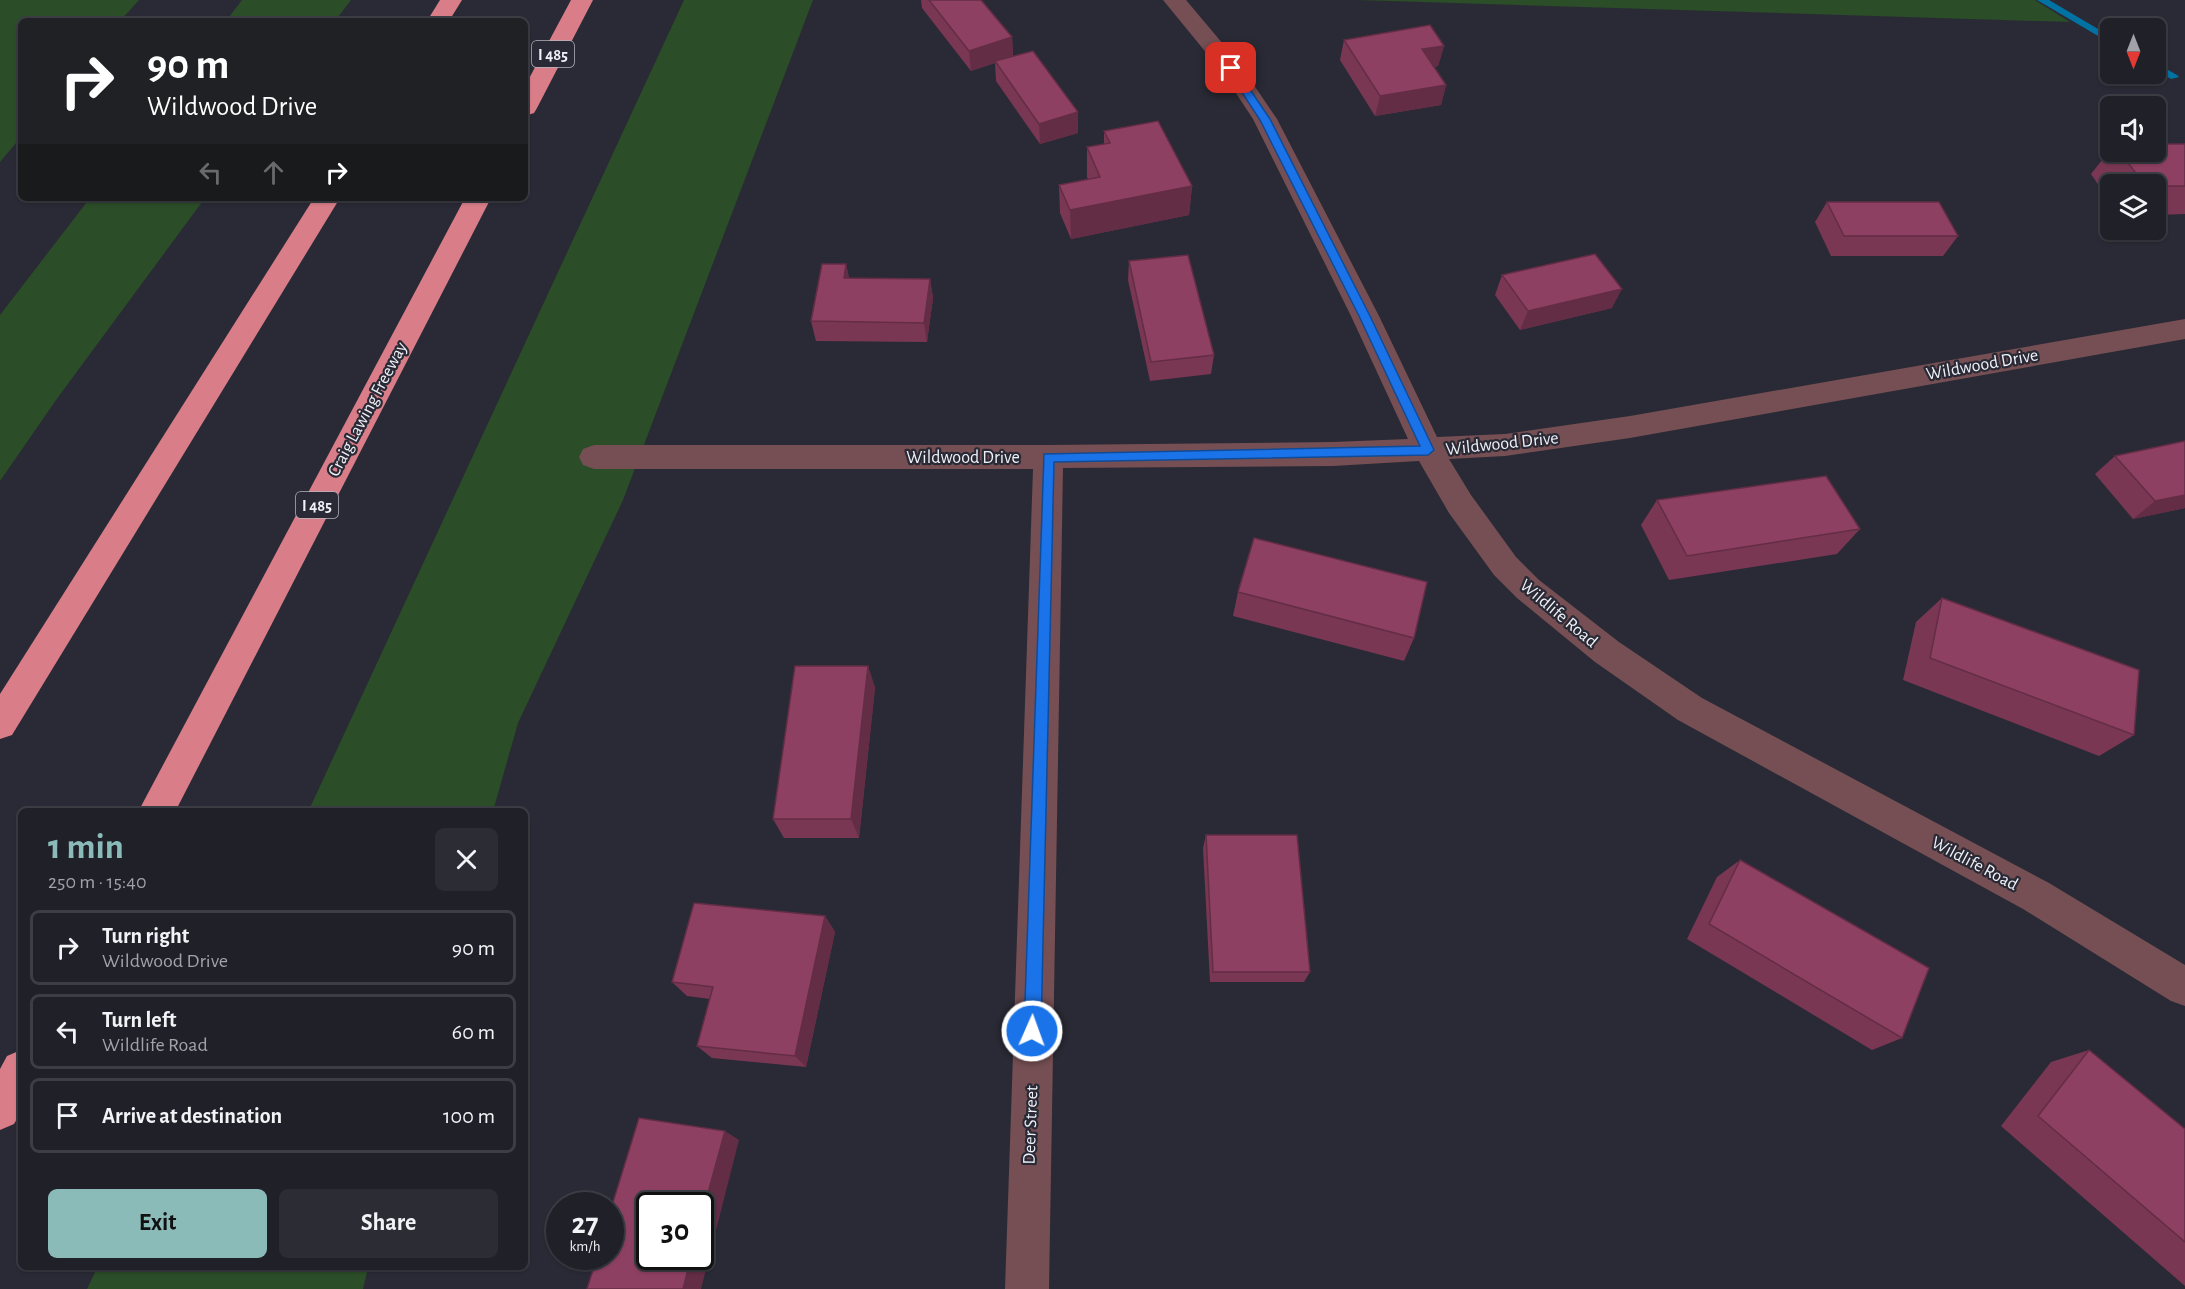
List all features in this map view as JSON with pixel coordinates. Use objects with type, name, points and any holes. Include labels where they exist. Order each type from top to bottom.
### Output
[{"type":"highway","points":[[440,18],[451,0]]},
{"type":"highway","name":"I 485","points":[[528,102],[582,0]]},
{"type":"highway","points":[[0,724],[325,201]]},
{"type":"highway","name":"Craig Lawing Freeway","points":[[158,808],[476,201]]},
{"type":"highway","points":[[0,1110],[18,1076]]},
{"type":"street","name":"Wildlife Road","points":[[1174,0],[1231,68],[1265,119],[1365,316],[1428,450],[1460,504],[1505,566],[1528,589],[1607,652],[1690,709],[2036,896],[2185,987]]},
{"type":"street","name":"Wildwood Drive","points":[[594,457],[1048,457],[1428,450],[1505,445],[1630,427],[2185,328]]},
{"type":"street","name":"Deer Street","points":[[1027,1289],[1048,457]]},
{"type":"green space","points":[[0,0],[139,0],[123,18],[18,18],[18,141],[0,162]]},
{"type":"green space","points":[[242,0],[351,0],[337,18],[228,18]]},
{"type":"green space","points":[[684,0],[813,0],[623,500],[518,723],[494,808],[310,808]]},
{"type":"green space","points":[[1357,0],[2035,0],[2070,22]]},
{"type":"green space","points":[[88,201],[203,201],[56,400],[0,481],[0,315]]},
{"type":"green space","points":[[96,1270],[368,1270],[363,1289],[87,1289]]},
{"type":"building","points":[[929,0],[981,0],[1012,37],[969,51]]},
{"type":"building","points":[[1430,25],[1444,46],[1422,49],[1446,85],[1380,96],[1344,40]]},
{"type":"building","points":[[1033,51],[1078,112],[1039,124],[995,61]]},
{"type":"building","points":[[1158,121],[1192,186],[1070,210],[1059,185],[1100,177],[1087,147],[1110,143],[1104,131]]},
{"type":"building","points":[[2166,144],[2185,144],[2185,186],[2166,186],[2166,174],[2136,174],[2128,162],[2166,162]]},
{"type":"building","points":[[1827,202],[1939,202],[1958,236],[1844,236]]},
{"type":"building","points":[[1595,254],[1622,289],[1528,311],[1502,275]]},
{"type":"building","points":[[1188,255],[1214,355],[1151,362],[1129,261]]},
{"type":"building","points":[[822,264],[846,264],[844,278],[930,279],[924,323],[811,321]]},
{"type":"building","points":[[2185,441],[2185,495],[2155,501],[2115,456]]},
{"type":"building","points":[[1826,476],[1860,529],[1687,556],[1657,500]]},
{"type":"building","points":[[1254,538],[1427,582],[1414,638],[1238,592]]},
{"type":"building","points":[[1942,598],[2139,670],[2134,735],[1930,658]]},
{"type":"building","points":[[795,666],[868,666],[851,819],[773,819]]},
{"type":"building","points":[[1206,835],[1297,835],[1310,972],[1213,972]]},
{"type":"building","points":[[1740,860],[1929,968],[1902,1038],[1709,924]]},
{"type":"building","points":[[694,903],[825,916],[795,1056],[697,1046],[713,987],[672,982]]},
{"type":"building","points":[[2089,1050],[2185,1129],[2185,1242],[2038,1116]]},
{"type":"building","points":[[639,1118],[725,1131],[708,1192],[636,1192],[636,1270],[688,1270],[683,1289],[587,1289],[593,1270],[624,1270],[624,1192],[616,1192]]},
{"type":"waterway","points":[[2042,0],[2100,34]]},
{"type":"waterway","points":[[2166,72],[2174,77]]},
{"type":"route","points":[[1032,1031],[1048,457],[1428,450],[1365,316],[1265,119],[1231,68]]}]
